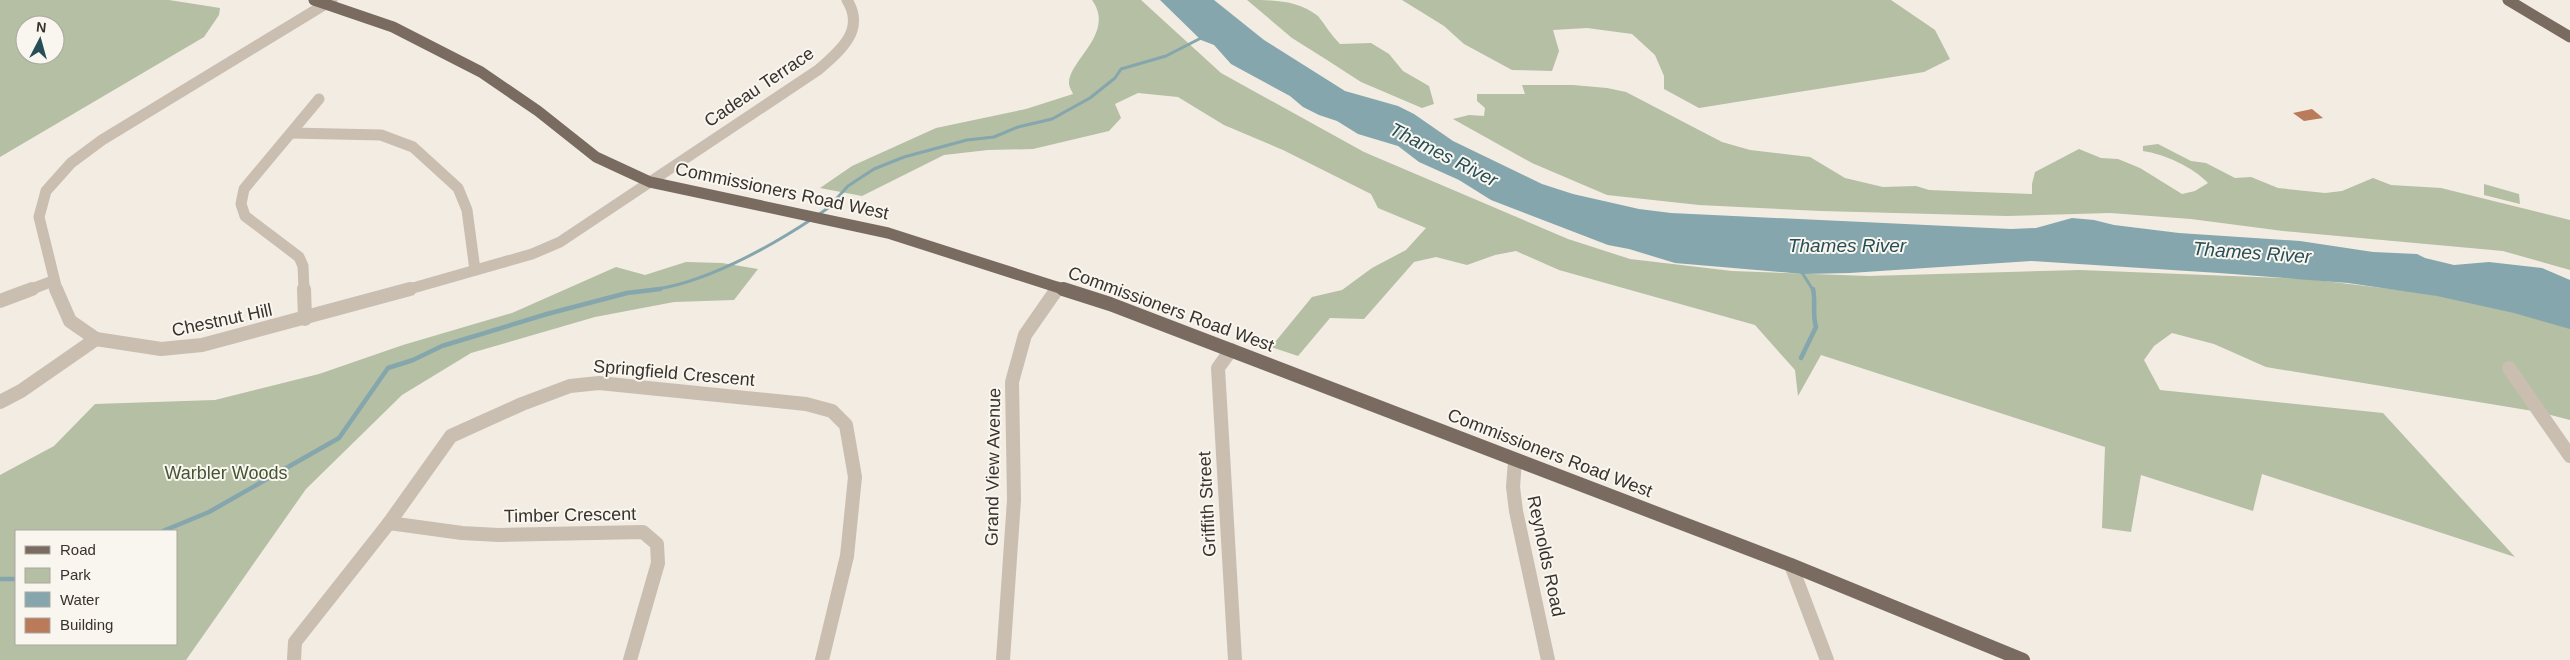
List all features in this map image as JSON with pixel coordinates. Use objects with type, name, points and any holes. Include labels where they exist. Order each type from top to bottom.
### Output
[{"type":"main road","points":[[2508,0],[2570,37]]},
{"type":"main road","name":"Commissioners Road West","points":[[324,1],[393,27],[481,72],[538,111],[596,157],[650,182],[888,233],[1058,287],[1231,350],[1791,565],[2023,660]]},
{"type":"street","name":"Cadeau Terrace","points":[[650,182],[818,70],[835,55],[848,41],[853,27],[854,16],[847,0]]},
{"type":"street","name":"Chestnut Hill","points":[[324,1],[102,140],[71,163],[46,191],[39,217],[53,281],[70,321],[96,338],[161,349],[202,345],[305,319],[532,254],[560,242],[650,182]]},
{"type":"street","points":[[305,319],[303,266],[299,256],[245,216],[241,204],[244,189],[319,99]]},
{"type":"street","points":[[292,133],[381,135],[400,140],[413,147],[458,188],[467,210],[475,270]]},
{"type":"street","points":[[0,301],[53,281]]},
{"type":"street","name":"Grand View Avenue","points":[[1002,660],[1014,500],[1012,382],[1025,335],[1036,316],[1058,287]]},
{"type":"street","points":[[0,402],[21,391],[96,338]]},
{"type":"street","name":"Griffith Street","points":[[1231,350],[1218,368],[1234,660]]},
{"type":"street","points":[[2509,368],[2565,442],[2570,456]]},
{"type":"street","name":"Springfield Crescent","points":[[294,660],[295,642],[389,522],[451,436],[522,404],[570,386],[599,383],[806,404],[832,411],[846,425],[854,476],[847,556],[822,660]]},
{"type":"street","name":"Reynolds Road","points":[[1515,460],[1513,487],[1516,511],[1548,660]]},
{"type":"street","name":"Timber Crescent","points":[[389,522],[462,533],[498,535],[643,532],[657,544],[658,563],[630,660]]},
{"type":"street","points":[[1791,565],[1827,660]]},
{"type":"green space","points":[[0,0],[169,0],[220,8],[219,15],[204,37],[0,157]]},
{"type":"green space","points":[[1092,0],[1141,0],[1221,73],[1364,152],[1568,239],[1630,259],[1732,271],[1869,276],[2080,270],[2308,279],[2424,293],[2570,321],[2570,420],[2539,412],[2266,367],[2214,344],[2172,333],[2154,346],[2144,360],[2160,390],[2383,413],[2515,557],[2262,474],[2253,511],[2141,475],[2131,532],[2102,528],[2105,447],[1821,355],[1798,396],[1795,370],[1755,325],[1559,270],[1516,251],[1495,255],[1467,265],[1436,257],[1414,262],[1364,319],[1330,318],[1298,356],[1271,347],[1312,297],[1342,290],[1372,268],[1406,250],[1426,228],[1378,208],[1371,194],[1283,150],[1224,125],[1178,97],[1138,93],[1115,104],[1121,118],[1109,131],[1033,149],[988,150],[944,155],[862,196],[820,188],[852,166],[936,128],[1026,109],[1073,94],[1069,84],[1071,74],[1090,45],[1099,24],[1098,12]]},
{"type":"green space","points":[[1247,0],[1294,4],[1318,16],[1340,44],[1371,43],[1389,54],[1403,71],[1429,86],[1434,104],[1422,108],[1361,82],[1292,38]]},
{"type":"green space","points":[[1402,0],[1891,0],[1935,30],[1950,59],[1924,72],[1699,108],[1664,89],[1664,76],[1655,55],[1632,34],[1587,28],[1553,30],[1559,51],[1552,71],[1512,70],[1464,44],[1444,26]]},
{"type":"green space","points":[[1522,85],[1573,85],[1626,92],[1722,142],[1750,150],[1810,157],[1845,178],[1883,187],[1916,186],[1929,190],[2032,194],[2035,172],[2079,149],[2101,158],[2118,159],[2140,168],[2182,194],[2195,191],[2208,183],[2178,162],[2143,151],[2143,146],[2158,144],[2191,161],[2206,163],[2235,178],[2251,177],[2278,188],[2325,193],[2342,191],[2373,178],[2391,185],[2441,188],[2570,220],[2570,270],[2503,251],[2283,231],[2191,219],[2110,213],[2007,216],[1821,211],[1699,205],[1607,195],[1532,163],[1453,119],[1469,115],[1484,116],[1485,108],[1477,101],[1477,94],[1525,94]]},
{"type":"green space","points":[[2484,184],[2519,194],[2520,204],[2484,195]]},
{"type":"green space","name":"Warbler Woods","points":[[686,262],[722,263],[758,269],[734,300],[674,302],[595,317],[471,353],[402,395],[306,489],[186,660],[0,660],[0,475],[54,446],[95,404],[215,400],[319,374],[403,345],[512,313],[616,267],[645,275]]},
{"type":"water","name":"Thames River","points":[[1160,0],[1214,0],[1264,40],[1345,91],[1398,106],[1414,114],[1453,141],[1542,184],[1573,194],[1639,209],[1671,213],[2011,229],[2036,228],[2072,218],[2179,233],[2300,241],[2373,252],[2417,254],[2425,258],[2454,265],[2489,262],[2542,268],[2570,280],[2570,329],[2514,313],[2437,296],[2348,283],[2219,273],[2031,261],[1850,273],[1803,274],[1675,263],[1629,249],[1608,245],[1491,200],[1459,180],[1419,162],[1398,146],[1358,134],[1337,121],[1303,107],[1290,96],[1231,64],[1214,45],[1201,40]]},
{"type":"building","points":[[2312,109],[2323,118],[2304,121],[2293,113]]},
{"type":"waterway","points":[[818,215],[828,208],[848,186],[874,169],[904,157],[967,140],[994,137],[1018,127],[1052,119],[1090,98],[1115,78],[1121,69],[1166,56],[1203,37]]},
{"type":"waterway","points":[[650,290],[713,273],[755,253],[812,219]]},
{"type":"waterway","points":[[1801,271],[1813,290]]},
{"type":"waterway","points":[[165,530],[209,512],[339,438],[388,368],[413,360],[442,346],[547,314],[627,293],[660,289]]},
{"type":"waterway","points":[[1801,358],[1816,327],[1813,289]]},
{"type":"waterway","points":[[0,579],[15,579]]}]
